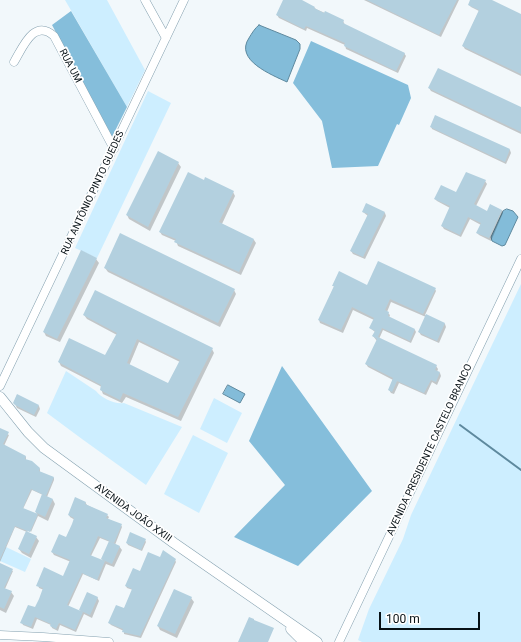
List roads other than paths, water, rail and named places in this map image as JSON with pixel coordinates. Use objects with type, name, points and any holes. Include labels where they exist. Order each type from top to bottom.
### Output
[{"type":"main road","name":"AVENIDA JOÃO XXIII","points":[[0,397],[28,432],[44,448],[174,543],[318,642]]},
{"type":"main road","name":"AVENIDA JOÃO XXIII","points":[[279,616],[304,642]]},
{"type":"street","points":[[145,0],[166,38]]},
{"type":"street","name":"RUA ANTÔNIO PINTO GUEDES","points":[[0,386],[184,0]]},
{"type":"street","name":"RUA UM","points":[[14,62],[30,36],[40,30],[48,30],[54,36],[114,149]]},
{"type":"street","name":"AVENIDA PRESIDENTE CASTELO BRANCO","points":[[339,642],[521,259]]},
{"type":"street","points":[[0,635],[109,642]]},
{"type":"waterway","points":[[460,425],[521,470]]}]
